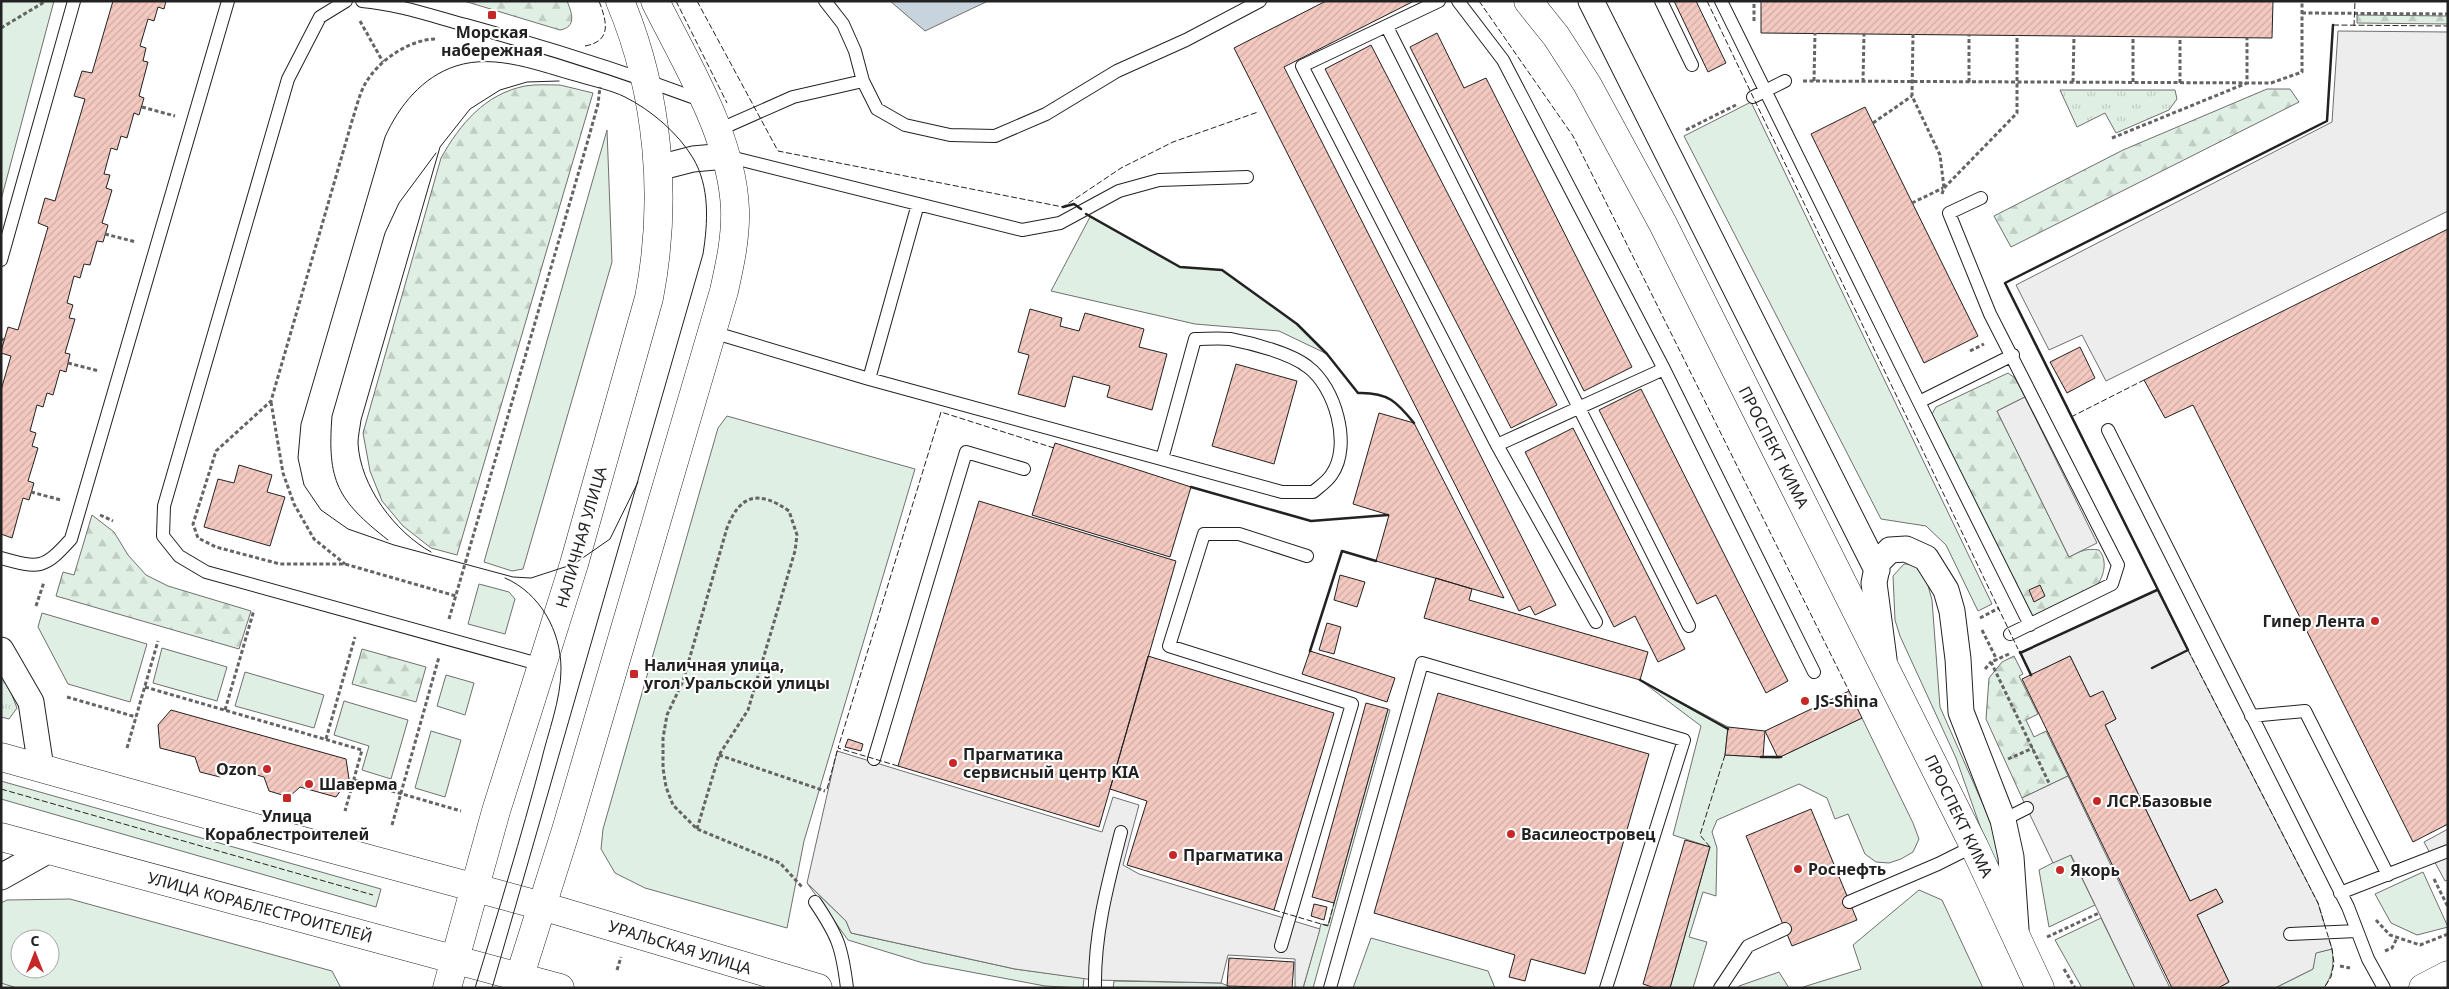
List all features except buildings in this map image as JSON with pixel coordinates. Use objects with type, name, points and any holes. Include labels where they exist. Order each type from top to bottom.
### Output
[{"type":"main road","points":[[620,1],[628,20],[645,79]]},
{"type":"main road","points":[[560,988],[518,982],[610,684],[712,332],[733,246],[735,210],[726,156],[705,102],[655,1]]},
{"type":"main road","name":"ПРОСПЕКТ КИМА","points":[[1528,1],[1556,36],[1587,84],[1663,224],[1974,846],[2040,988]]},
{"type":"main road","name":"НАЛИЧНАЯ УЛИЦА","points":[[447,988],[475,888],[574,564],[648,298],[657,258],[658,168],[645,79]]},
{"type":"main road","points":[[1,757],[542,906]]},
{"type":"main road","name":"УЛИЦА КОРАБЛЕСТРОИТЕЛЕЙ","points":[[1,837],[455,958],[518,982]]},
{"type":"main road","name":"УРАЛЬСКАЯ УЛИЦА","points":[[542,906],[818,988]]},
{"type":"main road","points":[[2423,988],[2448,976]]},
{"type":"street","points":[[1591,1],[1877,570]]},
{"type":"street","points":[[658,168],[693,158],[726,156]]},
{"type":"street","name":"ПРОСПЕКТ КИМА","points":[[1886,670],[1874,583],[1878,562],[1890,550],[1906,549],[1926,558],[1946,590],[1952,611],[1956,639],[1961,712],[2003,820],[2010,857],[2012,900],[2017,936]]},
{"type":"street","points":[[1,650],[31,702],[41,768]]},
{"type":"street","points":[[1,877],[48,850]]},
{"type":"lane","points":[[1,260],[74,1]]},
{"type":"lane","points":[[1,558],[29,566],[51,561],[71,539],[228,1]]},
{"type":"lane","points":[[346,1],[320,17],[288,79],[164,506],[163,536],[179,556],[206,572],[542,666]]},
{"type":"lane","points":[[362,1],[382,3],[480,29],[645,79],[705,102]]},
{"type":"lane","points":[[825,1],[843,24],[855,51],[863,81],[877,109],[905,124],[950,135],[995,136],[1046,114],[1117,71],[1186,40],[1260,1]]},
{"type":"lane","points":[[1439,1],[1302,66],[1497,445],[1596,622]]},
{"type":"lane","points":[[1458,1],[1503,60],[1664,369],[1814,672]]},
{"type":"lane","points":[[1661,1],[1692,65]]},
{"type":"lane","points":[[1721,1],[2030,624]]},
{"type":"lane","points":[[1387,26],[1581,408],[1689,626]]},
{"type":"lane","points":[[716,131],[793,97],[863,81]]},
{"type":"lane","points":[[1753,97],[1785,81]]},
{"type":"lane","points":[[726,156],[1022,230],[1060,223],[1119,191],[1159,180],[1247,177]]},
{"type":"lane","points":[[1980,198],[1949,213],[1990,314],[2013,355],[2118,565],[2112,584],[2010,634]]},
{"type":"lane","points":[[869,379],[918,204]]},
{"type":"lane","points":[[712,332],[869,379],[1282,492],[1313,492],[1332,474],[1341,448],[1338,418],[1328,389],[1308,367],[1283,354],[1229,339],[1195,339],[1162,459]]},
{"type":"lane","points":[[1919,402],[2013,355]]},
{"type":"lane","points":[[1497,445],[1664,369]]},
{"type":"lane","points":[[2108,430],[2340,893],[2368,959],[2384,988]]},
{"type":"lane","points":[[874,759],[966,452],[1024,469]]},
{"type":"lane","points":[[1281,946],[1352,704],[1169,646],[1204,534],[1239,534],[1307,556]]},
{"type":"lane","points":[[1330,988],[1422,663],[1684,740],[1606,988]]},
{"type":"lane","points":[[2251,716],[2305,712],[2388,875]]},
{"type":"lane","points":[[2003,820],[2027,808]]},
{"type":"lane","points":[[1094,988],[1094,957],[1104,899],[1120,832]]},
{"type":"lane","points":[[1849,902],[1974,846]]},
{"type":"lane","points":[[2340,893],[2448,851]]},
{"type":"lane","points":[[815,902],[832,927],[842,950],[847,988]]},
{"type":"lane","points":[[1720,988],[1748,946],[1785,930]]},
{"type":"lane","points":[[2290,934],[2357,931]]},
{"type":"path","points":[[1,28],[46,1]]},
{"type":"path","points":[[1785,81],[2271,83],[2302,72],[2302,1]]},
{"type":"path","points":[[2302,13],[2448,14]]},
{"type":"path","points":[[357,16],[383,62]]},
{"type":"path","points":[[1814,81],[1815,33]]},
{"type":"path","points":[[1863,82],[1864,34]]},
{"type":"path","points":[[1913,34],[1912,96],[1940,155],[1949,213]]},
{"type":"path","points":[[1969,35],[1969,82]]},
{"type":"path","points":[[2016,82],[2017,35]]},
{"type":"path","points":[[2073,82],[2074,36]]},
{"type":"path","points":[[2133,37],[2133,82]]},
{"type":"path","points":[[2180,37],[2180,83]]},
{"type":"path","points":[[2247,38],[2247,83]]},
{"type":"path","points":[[345,564],[314,539],[294,504],[283,473],[271,401],[352,121],[365,84],[383,62],[404,48],[431,39],[440,39]]},
{"type":"path","points":[[392,825],[588,140],[600,89],[597,79]]},
{"type":"path","points":[[2112,138],[2247,83]]},
{"type":"path","points":[[1873,123],[1912,96]]},
{"type":"path","points":[[1679,134],[1753,97]]},
{"type":"path","points":[[142,107],[193,121]]},
{"type":"path","points":[[1912,203],[1944,188]]},
{"type":"path","points":[[105,234],[156,248]]},
{"type":"path","points":[[68,363],[118,377]]},
{"type":"path","points":[[271,401],[216,451],[193,524],[198,538],[216,547],[280,564],[345,564],[456,596]]},
{"type":"path","points":[[31,492],[81,506]]},
{"type":"path","points":[[696,829],[719,755],[748,710],[795,551],[797,535],[790,511],[770,501],[757,498],[745,500],[736,508],[731,518],[683,681],[668,715],[663,738],[663,768],[672,805],[696,829],[780,863],[815,902]]},
{"type":"path","points":[[1997,660],[1977,619],[1998,609]]},
{"type":"path","points":[[225,710],[254,610]]},
{"type":"path","points":[[326,739],[355,637]]},
{"type":"path","points":[[127,748],[158,641]]},
{"type":"path","points":[[2011,653],[1991,662],[2050,785]]},
{"type":"path","points":[[145,687],[362,750],[345,811]]},
{"type":"path","points":[[68,697],[136,716]]},
{"type":"path","points":[[2005,761],[2033,748]]},
{"type":"path","points":[[719,755],[825,790]]},
{"type":"path","points":[[354,780],[461,811]]},
{"type":"path","points":[[2425,860],[2448,907]]},
{"type":"path","points":[[2360,885],[2377,920],[2390,934],[2420,945],[2448,934]]},
{"type":"path","points":[[2047,937],[2099,913]]},
{"type":"path","points":[[617,970],[622,955]]},
{"type":"green space","points":[[1,1],[54,1],[1,200]]},
{"type":"green space","points":[[464,1],[567,1],[572,19],[569,26],[560,30]]},
{"type":"green space","points":[[2357,15],[2448,16],[2448,24],[2357,23]]},
{"type":"green space","points":[[560,85],[593,93],[457,555],[431,548],[403,526],[382,501],[370,471],[363,433],[441,158],[448,145],[475,112],[498,96],[525,86]]},
{"type":"green space","points":[[2267,89],[2290,89],[2299,102],[2011,247],[1994,216],[2123,150]]},
{"type":"green space","points":[[2060,90],[2175,90],[2177,99],[2169,110],[2116,133],[2105,113],[2077,127]]},
{"type":"green space","points":[[1751,102],[1992,604],[1978,611],[1946,545],[1926,526],[1881,519],[1684,136]]},
{"type":"green space","points":[[607,130],[612,262],[523,569],[512,571],[484,562]]},
{"type":"green space","points":[[1090,217],[1180,267],[1222,270],[1297,324],[1327,354],[1279,331],[1195,324],[1051,291]]},
{"type":"green space","points":[[2008,373],[2015,378],[2025,397],[1997,411],[2069,557],[2084,550],[2099,550],[2104,563],[2102,577],[2097,586],[2033,621],[1932,414],[1936,407]]},
{"type":"green space","points":[[727,416],[915,469],[804,841],[787,928],[645,888],[615,873],[601,849],[603,829],[718,428]]},
{"type":"green space","points":[[92,515],[114,532],[128,555],[146,575],[168,586],[251,611],[239,649],[56,596],[63,572],[74,575]]},
{"type":"green space","points":[[1904,564],[1914,564],[1927,582],[1932,600],[1940,707],[1989,818],[1995,837],[2000,865],[1998,868],[1994,866],[1956,758],[1900,636],[1895,620],[1893,576]]},
{"type":"green space","points":[[479,584],[509,592],[515,599],[505,634],[468,624]]},
{"type":"green space","points":[[42,613],[147,644],[130,702],[68,684],[38,627]]},
{"type":"green space","points":[[162,648],[227,667],[217,701],[153,683]]},
{"type":"green space","points":[[362,649],[426,667],[416,702],[352,684]]},
{"type":"green space","points":[[2014,656],[2023,674],[2019,676],[2038,714],[2026,720],[2034,737],[2046,731],[2068,776],[2022,798],[1986,719],[1989,678],[2002,662]]},
{"type":"green space","points":[[1,667],[17,708],[9,719],[1,717]]},
{"type":"green space","points":[[245,672],[324,695],[314,728],[235,706]]},
{"type":"green space","points":[[446,675],[474,683],[465,715],[437,706]]},
{"type":"green space","points":[[1640,680],[1728,727],[1725,755],[1778,758],[1862,718],[1913,823],[1919,839],[1913,852],[1889,863],[1876,862],[1865,854],[1848,814],[1835,819],[1827,798],[1799,784],[1717,820],[1712,832],[1717,848],[1716,896],[1703,892],[1689,937],[1707,942],[1693,988],[1670,988],[1710,847],[1673,835],[1701,726]]},
{"type":"green space","points":[[344,701],[408,720],[391,779],[362,770],[369,746],[334,735]]},
{"type":"green space","points":[[1388,709],[1390,710],[1313,988],[1303,988],[1321,924],[1328,925]]},
{"type":"green space","points":[[431,731],[461,740],[445,797],[415,788]]},
{"type":"green space","points":[[1,781],[381,889],[376,907],[1,799]]},
{"type":"green space","points":[[2070,854],[2095,905],[2049,927],[2039,870]]},
{"type":"green space","points":[[2423,872],[2448,927],[2417,935],[2391,923],[2375,894]]},
{"type":"green space","points":[[807,883],[846,921],[851,933],[1015,969],[1084,978],[1083,988],[1045,986],[923,963],[848,940]]},
{"type":"green space","points":[[1919,890],[1942,900],[1983,988],[1800,988],[1861,969],[1853,945]]},
{"type":"green space","points":[[70,899],[332,971],[341,988],[17,988],[1,983],[1,903],[7,900]]},
{"type":"green space","points":[[2101,918],[2135,988],[2082,988],[2055,940]]},
{"type":"green space","points":[[1371,938],[1488,971],[1495,988],[1353,988]]},
{"type":"green space","points":[[2332,949],[2332,969],[2324,988],[2275,988],[2313,969],[2315,953]]},
{"type":"green space","points":[[1779,972],[1789,988],[1738,988],[1739,986]]},
{"type":"green space","points":[[1114,981],[1221,983],[1233,988],[1113,988]]},
{"type":"shaded area","points":[[890,1],[988,1],[925,31]]},
{"type":"shaded area","points":[[2338,31],[2448,32],[2448,211],[2106,381],[2082,335],[2049,350],[2016,285],[2332,122]]},
{"type":"shaded area","points":[[2025,397],[2097,543],[2069,557],[1997,411]]},
{"type":"shaded area","points":[[2157,590],[2318,903],[2332,949],[2316,953],[2313,969],[2275,988],[2218,988],[2229,982],[2197,915],[2223,902],[2216,889],[2190,901],[2105,725],[2116,719],[2103,692],[2090,697],[2070,656],[2031,675],[2020,653]]},
{"type":"shaded area","points":[[837,751],[1102,832],[1113,797],[1139,805],[1123,865],[1139,874],[1320,929],[1303,988],[1295,987],[1295,959],[1228,955],[1221,983],[1094,980],[1015,969],[851,933],[846,921],[807,883]]},
{"type":"shaded area","points":[[2068,776],[2170,988],[2135,988],[2071,855],[2053,863],[2022,798]]},
{"type":"shaded area","points":[[2448,829],[2448,880],[2445,881],[2424,842]]},
{"type":"tram line","points":[[492,988],[703,254],[707,217],[705,193],[699,169],[693,158],[672,131],[635,102],[608,90],[518,65],[487,62],[471,63],[444,71],[422,85],[413,94],[397,114],[385,137],[301,424],[298,458],[304,485],[321,510],[348,529],[394,545],[513,577],[531,578],[574,564],[610,539],[638,482]]},
{"type":"tram line","points":[[431,552],[405,533],[372,491],[360,459],[358,443],[361,420],[440,147],[470,109],[500,90],[527,82],[559,81]]},
{"type":"tram line","points":[[388,540],[357,513],[339,487],[331,457],[332,416],[385,233],[399,203],[436,153]]},
{"type":"tram line","points":[[475,988],[554,716],[561,669],[557,641],[553,627],[546,615],[529,593],[505,578]]},
{"type":"fence","points":[[585,46],[600,40],[605,30],[604,16],[599,1]]},
{"type":"fence","points":[[676,1],[727,103]]},
{"type":"fence","points":[[697,1],[778,151],[1063,207],[1121,168],[1173,142],[1258,112]]},
{"type":"fence","points":[[1479,1],[1573,136],[1849,691]]},
{"type":"fence","points":[[1707,1],[2018,649]]},
{"type":"fence","points":[[2354,26],[2355,1]]},
{"type":"fence","points":[[2333,25],[2448,26]]},
{"type":"fence","points":[[2071,417],[2144,380]]},
{"type":"fence","points":[[898,766],[838,748],[941,412],[1054,448]]},
{"type":"fence","points":[[2188,650],[2318,903],[2332,949],[2334,963],[2331,977],[2324,988]]},
{"type":"fence","points":[[827,789],[838,748]]},
{"type":"fence","points":[[1710,847],[1700,835],[1725,755]]},
{"type":"fence","points":[[1,789],[373,895]]},
{"type":"fence","points":[[1274,910],[1328,926],[1334,903]]},
{"type":"wall","points":[[2152,668],[2188,650],[2005,283],[2327,121],[2333,25]]},
{"type":"wall","points":[[1063,207],[1074,204],[1081,209]]},
{"type":"wall","points":[[1086,214],[1180,267],[1222,270],[1297,324],[1327,354],[1358,393],[1377,394],[1391,400],[1414,423]]},
{"type":"wall","points":[[1191,487],[1311,521],[1388,515]]},
{"type":"wall","points":[[1310,651],[1342,551],[1376,561]]},
{"type":"wall","points":[[2020,653],[2157,590]]},
{"type":"wall","points":[[2020,652],[2031,675]]},
{"type":"wall","points":[[1640,680],[1728,729]]},
{"type":"wall","points":[[1761,757],[1781,757]]},
{"type":"place","name":"Морская набережная","points":[[492,15]]},
{"type":"place","name":"Гипер Лента","points":[[2375,621]]},
{"type":"place","name":"Наличная улица, угол Уральской улицы","points":[[634,674]]},
{"type":"place","name":"JS-Shina","points":[[1805,701]]},
{"type":"place","name":"Прагматика сервисный центр KIA","points":[[953,763]]},
{"type":"place","name":"Ozon","points":[[267,769]]},
{"type":"place","name":"Шаверма","points":[[309,784]]},
{"type":"place","name":"Улица Кораблестроителей","points":[[287,798]]},
{"type":"place","name":"ЛСР.Базовые","points":[[2097,801]]},
{"type":"place","name":"Василеостровец","points":[[1511,834]]},
{"type":"place","name":"Прагматика","points":[[1173,855]]},
{"type":"place","name":"Роснефть","points":[[1798,869]]},
{"type":"place","name":"Якорь","points":[[2060,870]]}]
